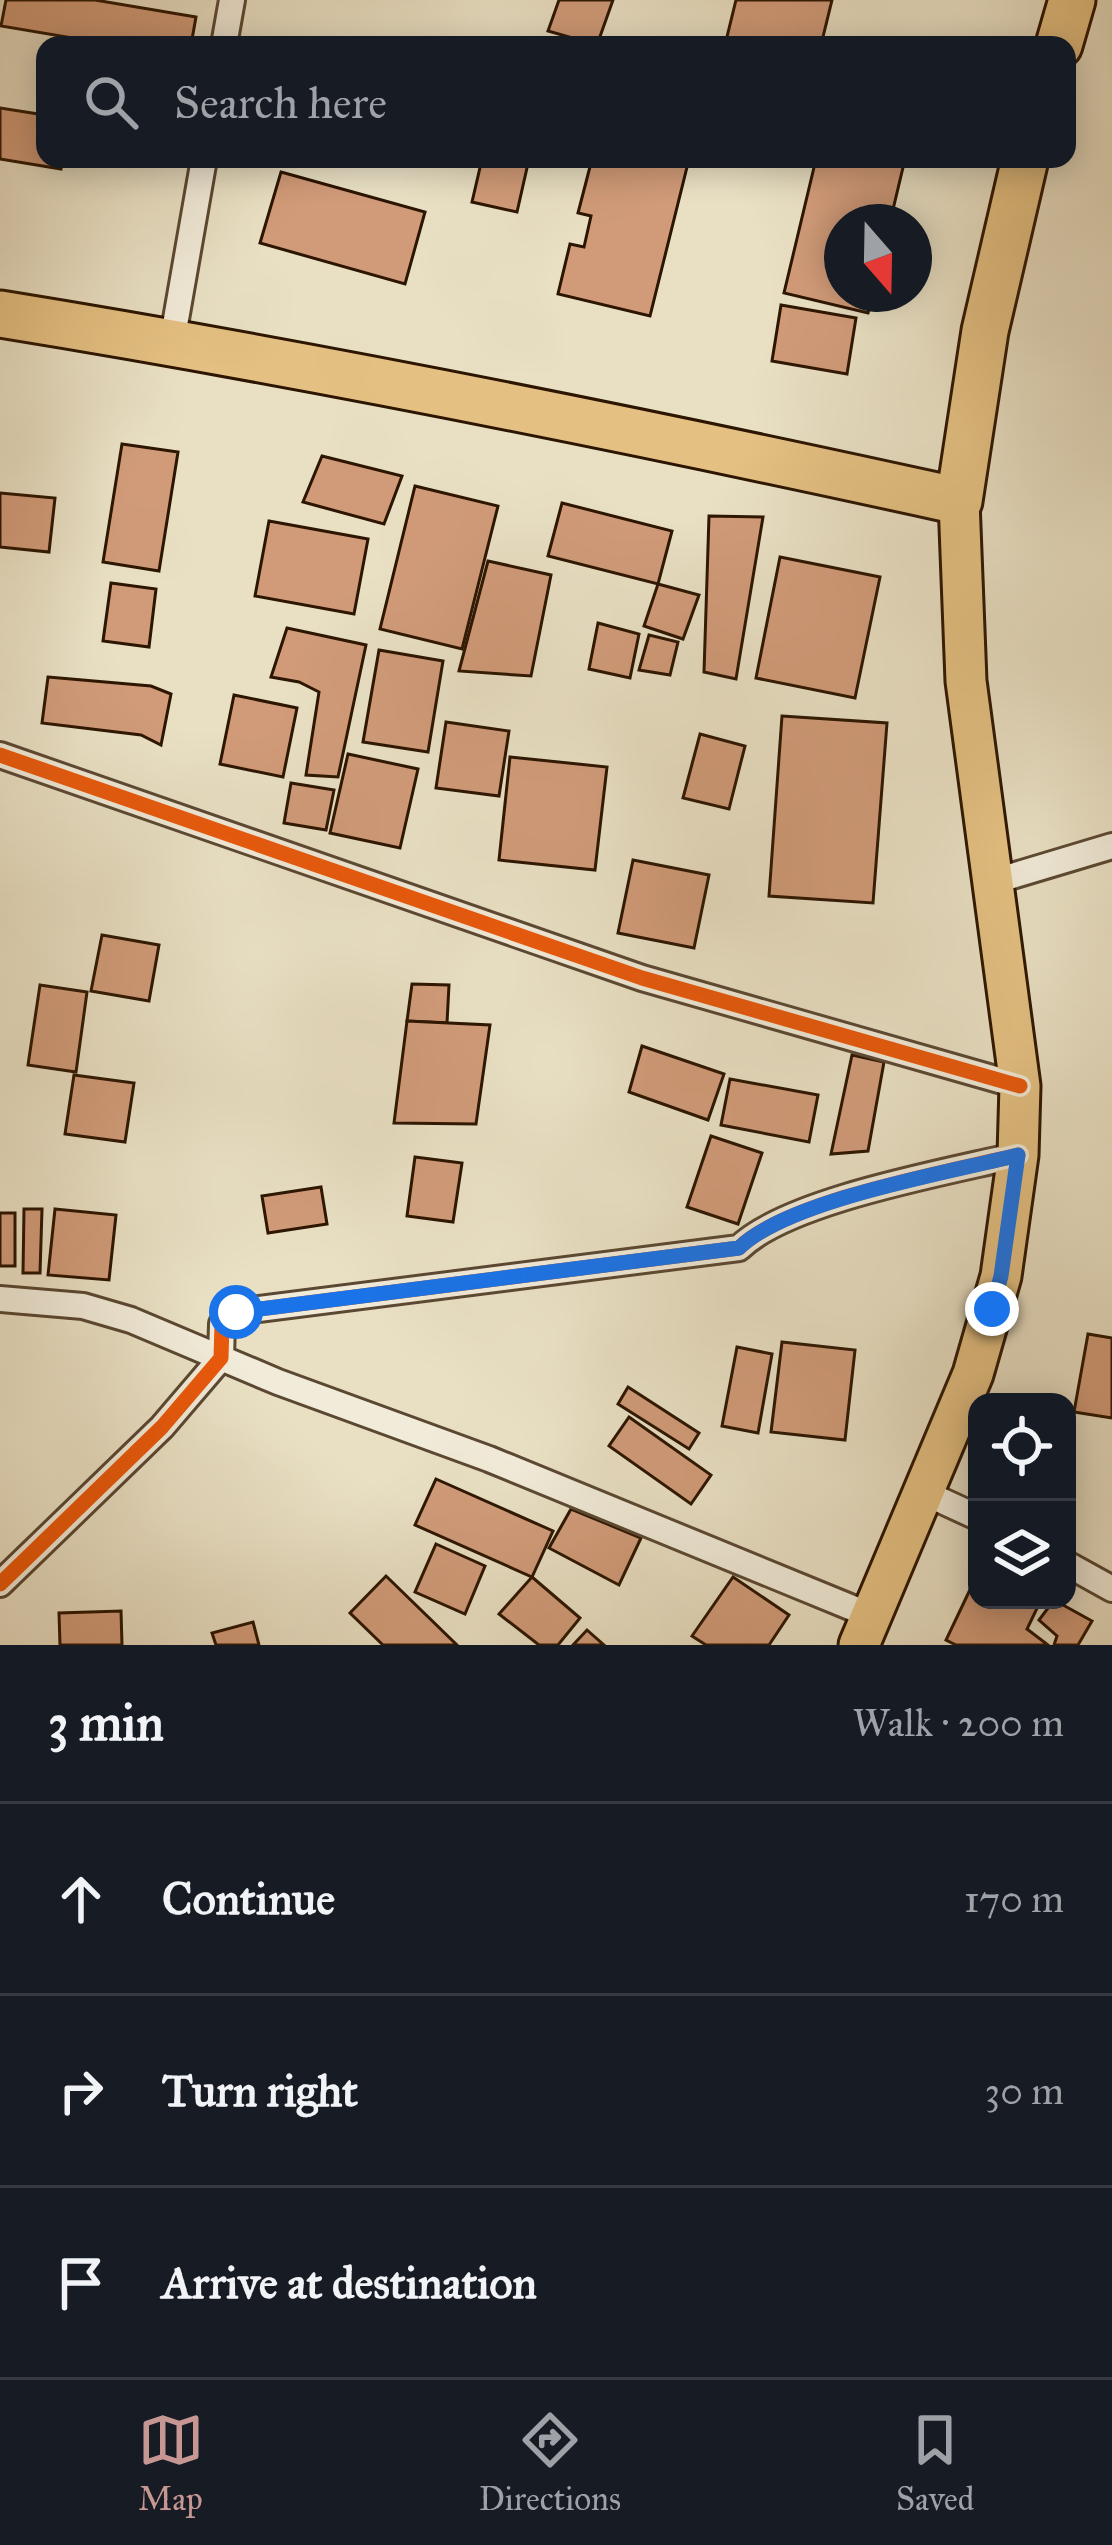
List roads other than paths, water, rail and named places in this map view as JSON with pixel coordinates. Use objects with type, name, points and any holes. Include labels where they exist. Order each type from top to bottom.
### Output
[{"type":"highway","points":[[1062,36],[1072,0]]},
{"type":"highway","points":[[0,314],[172,342],[959,501],[986,331],[1023,168]]},
{"type":"main road","points":[[866,1630],[973,1374],[1001,1276],[1018,1155],[1020,1086],[966,681],[959,501]]},
{"type":"street","points":[[226,36],[232,0]]},
{"type":"street","points":[[172,342],[202,168]]},
{"type":"street","points":[[0,755],[642,978],[1020,1086]]},
{"type":"street","points":[[992,882],[1112,846]]},
{"type":"street","points":[[0,1584],[162,1427],[221,1358],[222,1324],[236,1312],[739,1248],[785,1218],[1018,1155]]},
{"type":"street","points":[[0,1299],[83,1306],[130,1320],[489,1460],[866,1630]]},
{"type":"street","points":[[925,1492],[968,1513]]},
{"type":"street","points":[[1076,1569],[1112,1589]]}]
